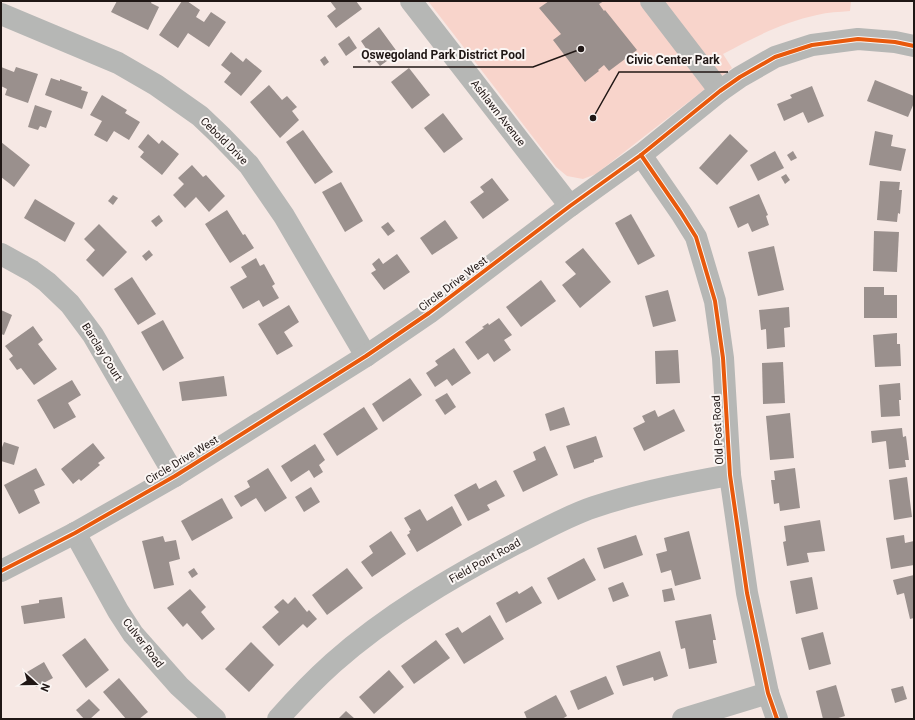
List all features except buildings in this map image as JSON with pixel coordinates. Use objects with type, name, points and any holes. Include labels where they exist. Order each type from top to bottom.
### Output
[{"type":"street","name":"Ashlawn Avenue","points":[[411,1],[570,206]]},
{"type":"street","points":[[651,1],[720,91]]},
{"type":"street","name":"Cebold Drive","points":[[1,14],[118,63],[156,85],[200,116],[249,165],[284,216],[366,356]]},
{"type":"street","name":"Circle Drive West","points":[[1,571],[75,533],[175,476],[366,356],[429,313],[570,206],[641,155],[720,91],[740,77],[775,57],[812,45],[858,39],[895,42],[914,46]]},
{"type":"street","name":"Old Post Road","points":[[641,155],[696,237],[715,300],[722,358],[730,475],[747,593],[768,693],[777,719]]},
{"type":"street","name":"Barclay Court","points":[[1,254],[32,271],[47,282],[70,304],[93,335],[175,476]]},
{"type":"street","name":"Field Point Road","points":[[278,719],[332,663],[359,642],[430,592],[485,560],[559,522],[593,507],[645,492],[730,475]]},
{"type":"street","name":"Culver Road","points":[[75,533],[118,611],[133,634],[179,686],[215,719]]},
{"type":"street","points":[[683,719],[768,693]]},
{"type":"shaded area","points":[[428,1],[851,1],[850,11],[821,14],[780,26],[723,54],[732,68],[596,174],[583,179],[567,176],[556,167]]},
{"type":"cycle path","points":[[1,571],[75,533],[175,476],[366,356],[429,313],[570,206],[641,155],[720,91],[740,77],[775,57],[812,45],[858,39],[895,42],[914,46]]},
{"type":"cycle path","points":[[641,155],[696,237],[715,301],[723,358],[730,475],[747,593],[768,693],[777,719]]},
{"type":"place","name":"Oswegoland Park District Pool","points":[[581,49]]},
{"type":"place","name":"Civic Center Park","points":[[593,118]]}]
